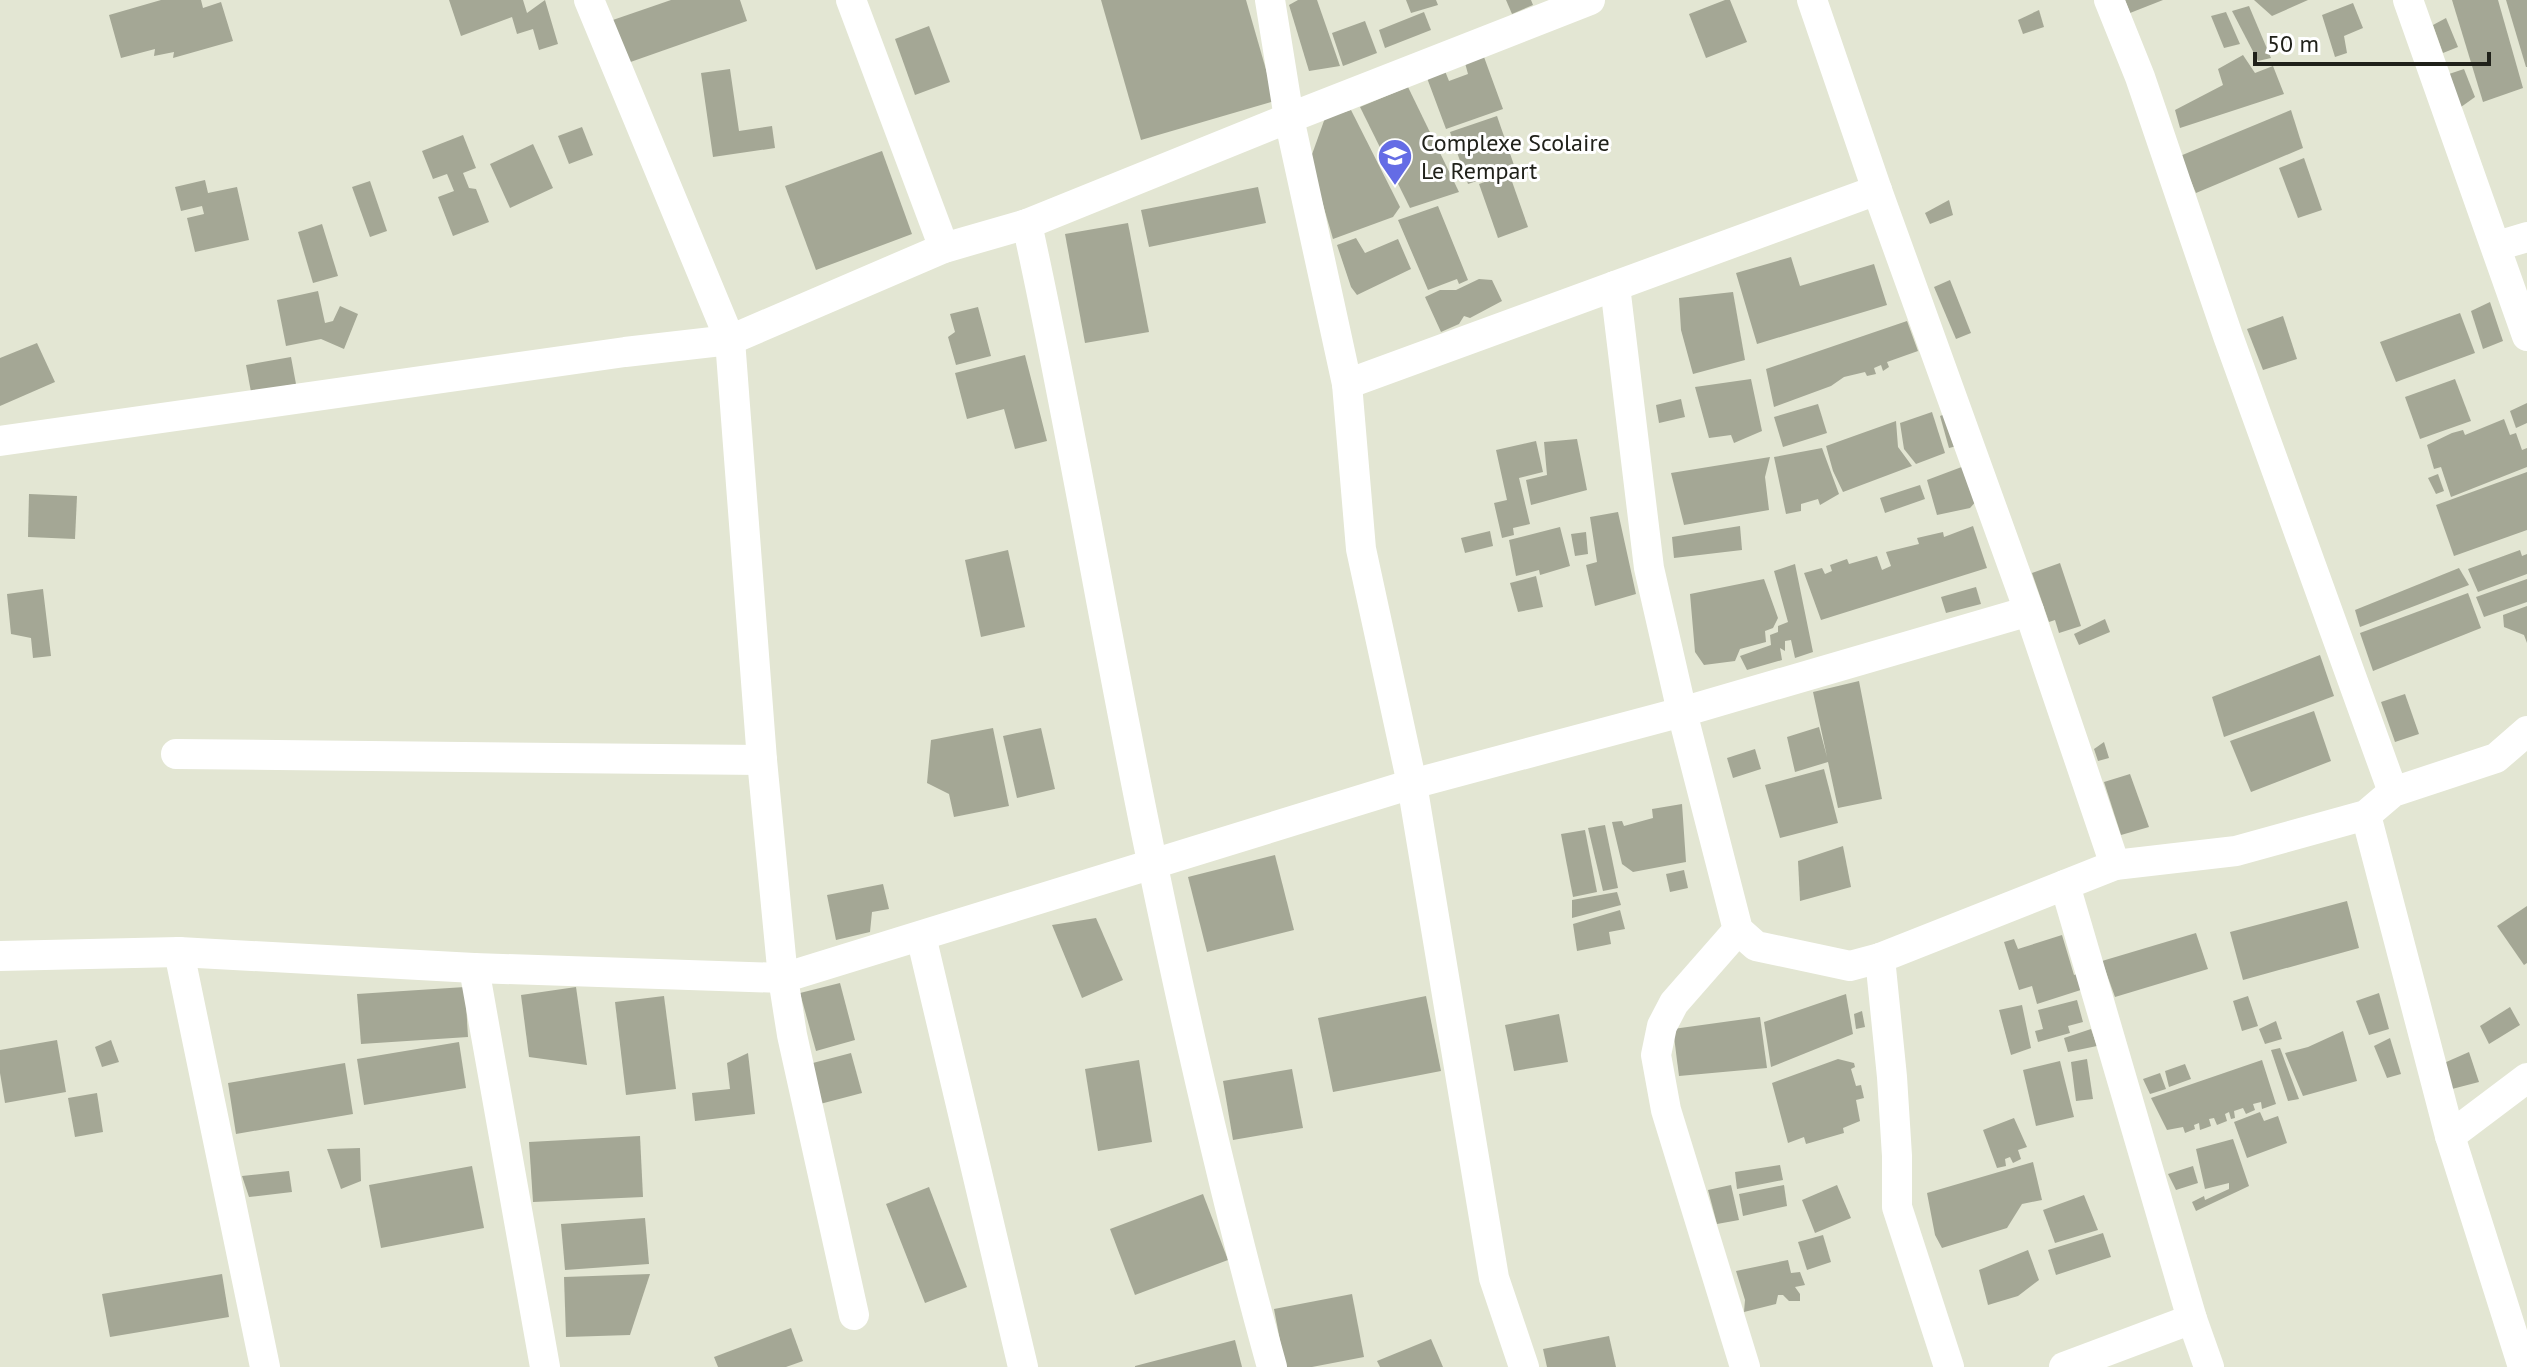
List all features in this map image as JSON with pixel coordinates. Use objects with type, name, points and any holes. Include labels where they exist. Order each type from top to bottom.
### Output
[{"type":"street","points":[[589,0],[730,340],[762,760],[783,978],[792,1035],[854,1315]]},
{"type":"street","points":[[851,0],[944,248]]},
{"type":"street","points":[[1270,0],[1289,118],[1347,384],[1361,549],[1412,784],[1494,1278],[1524,1367]]},
{"type":"street","points":[[0,441],[625,352],[730,340],[944,248],[1027,224],[1590,0]]},
{"type":"street","points":[[1812,0],[2029,611],[2115,865]]},
{"type":"street","points":[[2109,0],[2140,77],[2228,336],[2393,792]]},
{"type":"street","points":[[2408,0],[2527,336]]},
{"type":"street","points":[[1347,384],[1877,190]]},
{"type":"street","points":[[1027,224],[1153,865],[1240,1254],[1272,1367]]},
{"type":"street","points":[[2497,246],[2527,237]]},
{"type":"street","points":[[1615,286],[1649,568],[1738,930],[1756,946],[1850,966],[1880,958],[2115,865],[2236,851],[2366,815],[2393,792],[2496,758],[2527,731]]},
{"type":"street","points":[[0,956],[179,952],[474,968],[783,978],[1412,784],[1682,712],[2029,611]]},
{"type":"street","points":[[176,754],[762,760]]},
{"type":"street","points":[[2366,815],[2450,1136],[2523,1367]]},
{"type":"street","points":[[2065,885],[2192,1319],[2209,1367]]},
{"type":"street","points":[[1738,930],[1674,1003],[1662,1026],[1656,1055],[1666,1110],[1745,1367]]},
{"type":"street","points":[[921,936],[1023,1367]]},
{"type":"street","points":[[179,952],[265,1367]]},
{"type":"street","points":[[1880,958],[1892,1077],[1897,1207],[1949,1367]]},
{"type":"street","points":[[474,968],[545,1367]]},
{"type":"street","points":[[2450,1136],[2527,1078]]},
{"type":"street","points":[[2064,1367],[2192,1319]]},
{"type":"building","points":[[161,0],[201,0],[203,8],[221,2],[233,41],[173,58],[174,52],[154,56],[155,49],[121,58],[109,15]]},
{"type":"building","points":[[449,0],[523,0],[527,13],[545,0],[558,44],[539,50],[533,29],[517,34],[512,17],[461,36]]},
{"type":"building","points":[[671,0],[740,0],[747,21],[622,65],[607,22]]},
{"type":"building","points":[[1101,0],[1246,0],[1275,101],[1141,140]]},
{"type":"building","points":[[1298,0],[1317,0],[1340,66],[1309,71],[1289,5]]},
{"type":"building","points":[[1406,0],[1436,0],[1438,5],[1411,13]]},
{"type":"building","points":[[1506,0],[1531,0],[1533,5],[1512,14]]},
{"type":"building","points":[[1730,0],[1747,42],[1706,58],[1689,14]]},
{"type":"building","points":[[2125,0],[2163,0],[2130,13]]},
{"type":"building","points":[[2254,0],[2308,0],[2272,16]]},
{"type":"building","points":[[2452,0],[2498,0],[2523,88],[2483,102]]},
{"type":"building","points":[[2506,0],[2527,0],[2527,67],[2526,67]]},
{"type":"building","points":[[2353,3],[2363,28],[2344,36],[2347,53],[2335,57],[2322,15]]},
{"type":"building","points":[[2249,6],[2271,58],[2258,61],[2232,11]]},
{"type":"building","points":[[2039,10],[2044,27],[2023,34],[2018,20]]},
{"type":"building","points":[[1424,12],[1431,30],[1385,48],[1379,30]]},
{"type":"building","points":[[2226,12],[2240,44],[2224,48],[2211,16]]},
{"type":"building","points":[[2446,18],[2458,47],[2443,53],[2433,25]]},
{"type":"building","points":[[1365,21],[1377,53],[1343,66],[1332,33]]},
{"type":"building","points":[[929,26],[950,82],[915,95],[895,39]]},
{"type":"building","points":[[2243,55],[2255,73],[2273,66],[2284,94],[2180,128],[2175,110],[2223,85],[2218,69]]},
{"type":"building","points":[[1484,57],[1503,109],[1446,129],[1427,78],[1445,71],[1449,81],[1468,74],[1465,63]]},
{"type":"building","points":[[730,69],[739,131],[772,126],[775,148],[713,157],[701,73]]},
{"type":"building","points":[[2464,69],[2475,97],[2461,107],[2446,75]]},
{"type":"building","points":[[1408,87],[1459,192],[1410,208],[1360,107]]},
{"type":"building","points":[[1351,110],[1400,207],[1393,217],[1333,239],[1310,160],[1325,118]]},
{"type":"building","points":[[2291,110],[2303,148],[2196,193],[2180,156]]},
{"type":"building","points":[[1497,116],[1515,168],[1468,184],[1450,132]]},
{"type":"building","points":[[582,127],[593,155],[569,164],[558,136]]},
{"type":"building","points":[[463,135],[476,168],[463,173],[469,188],[476,189],[489,222],[453,236],[438,197],[454,191],[447,174],[433,179],[422,151]]},
{"type":"building","points":[[533,144],[553,188],[510,208],[490,164]]},
{"type":"building","points":[[882,151],[912,234],[816,270],[785,186]]},
{"type":"building","points":[[2304,158],[2322,210],[2298,218],[2279,168]]},
{"type":"building","points":[[1509,173],[1528,227],[1498,238],[1479,184]]},
{"type":"building","points":[[205,180],[208,193],[237,187],[249,240],[195,252],[187,218],[204,214],[202,206],[181,211],[175,187]]},
{"type":"building","points":[[370,181],[387,231],[370,237],[352,187]]},
{"type":"building","points":[[1258,187],[1266,223],[1149,247],[1141,210]]},
{"type":"building","points":[[1949,200],[1953,215],[1930,224],[1925,213]]},
{"type":"building","points":[[1438,206],[1468,280],[1459,284],[1457,279],[1428,290],[1398,220]]},
{"type":"building","points":[[1128,223],[1149,332],[1085,343],[1065,234]]},
{"type":"building","points":[[322,224],[338,276],[313,283],[298,232]]},
{"type":"building","points":[[1356,238],[1365,253],[1398,239],[1411,269],[1357,295],[1351,287],[1337,245]]},
{"type":"building","points":[[1791,257],[1800,286],[1874,264],[1887,305],[1757,344],[1736,273]]},
{"type":"building","points":[[1479,279],[1492,280],[1502,301],[1470,318],[1464,316],[1459,324],[1441,332],[1425,297],[1440,290],[1456,290]]},
{"type":"building","points":[[1950,280],[1971,333],[1956,339],[1934,287]]},
{"type":"building","points":[[318,291],[325,323],[333,321],[340,306],[358,314],[344,349],[321,339],[286,346],[277,300]]},
{"type":"building","points":[[1733,292],[1745,360],[1693,374],[1681,330],[1679,298]]},
{"type":"building","points":[[2490,302],[2503,341],[2483,349],[2471,311]]},
{"type":"building","points":[[978,307],[991,356],[956,365],[948,337],[955,332],[950,314]]},
{"type":"building","points":[[2460,313],[2475,353],[2396,382],[2380,342]]},
{"type":"building","points":[[2283,316],[2297,359],[2263,370],[2247,329]]},
{"type":"building","points":[[1907,321],[1918,351],[1887,362],[1889,367],[1883,371],[1881,365],[1874,368],[1876,374],[1867,376],[1865,372],[1844,377],[1831,386],[1774,407],[1766,369]]},
{"type":"building","points":[[37,343],[55,382],[0,406],[0,358]]},
{"type":"building","points":[[1025,355],[1047,441],[1015,449],[1004,409],[967,419],[955,373]]},
{"type":"building","points":[[291,357],[296,384],[251,392],[246,365]]},
{"type":"building","points":[[1751,379],[1762,431],[1734,443],[1731,435],[1709,438],[1695,387]]},
{"type":"building","points":[[2455,379],[2471,421],[2420,439],[2405,397]]},
{"type":"building","points":[[1681,399],[1685,417],[1659,423],[1656,405]]},
{"type":"building","points":[[2527,403],[2527,423],[2516,428],[2510,411]]},
{"type":"building","points":[[1818,404],[1827,433],[1783,447],[1774,417]]},
{"type":"building","points":[[1932,412],[1945,453],[1916,464],[1904,449],[1900,423]]},
{"type":"building","points":[[1945,414],[1957,446],[1949,448],[1940,416]]},
{"type":"building","points":[[2504,419],[2510,435],[2516,433],[2522,450],[2527,448],[2527,467],[2451,497],[2441,467],[2434,469],[2427,445],[2452,433],[2463,430],[2465,435]]},
{"type":"building","points":[[1896,421],[1898,447],[1912,466],[1843,492],[1826,446]]},
{"type":"building","points":[[1577,439],[1587,490],[1531,505],[1526,480],[1547,475],[1544,442]]},
{"type":"building","points":[[1536,441],[1543,472],[1519,478],[1530,524],[1513,528],[1514,535],[1502,538],[1494,503],[1507,500],[1496,450]]},
{"type":"building","points":[[1822,448],[1839,494],[1820,505],[1818,499],[1801,504],[1801,511],[1786,514],[1774,457]]},
{"type":"building","points":[[1770,457],[1765,477],[1769,510],[1684,525],[1671,473]]},
{"type":"building","points":[[1967,465],[1979,498],[1970,508],[1937,515],[1927,480]]},
{"type":"building","points":[[2527,472],[2527,530],[2454,556],[2436,505]]},
{"type":"building","points":[[2438,474],[2444,491],[2436,494],[2428,478]]},
{"type":"building","points":[[1920,485],[1925,499],[1885,513],[1880,498]]},
{"type":"building","points":[[29,494],[77,496],[75,539],[28,537]]},
{"type":"building","points":[[1618,512],[1636,594],[1595,606],[1586,565],[1597,562],[1590,517]]},
{"type":"building","points":[[1740,526],[1742,550],[1674,558],[1672,537]]},
{"type":"building","points":[[1973,526],[1987,568],[1821,620],[1804,573],[1822,568],[1825,574],[1832,571],[1830,565],[1847,559],[1849,564],[1877,556],[1882,570],[1891,566],[1886,552],[1919,544],[1917,538],[1943,532],[1944,537]]},
{"type":"building","points":[[1560,527],[1570,566],[1540,575],[1539,570],[1516,576],[1509,540]]},
{"type":"building","points":[[1490,531],[1493,546],[1465,553],[1461,538]]},
{"type":"building","points":[[1586,532],[1588,554],[1575,556],[1571,534]]},
{"type":"building","points":[[1008,550],[1025,627],[981,637],[965,560]]},
{"type":"building","points":[[2520,550],[2522,556],[2527,554],[2527,574],[2478,592],[2468,569]]},
{"type":"building","points":[[2060,563],[2081,626],[2059,633],[2055,620],[2049,622],[2032,573]]},
{"type":"building","points":[[1795,564],[1813,652],[1795,658],[1791,640],[1785,641],[1785,651],[1780,648],[1782,660],[1747,670],[1740,656],[1771,645],[1770,635],[1778,632],[1778,626],[1788,622],[1774,571]]},
{"type":"building","points":[[2459,568],[2469,585],[2360,627],[2355,610]]},
{"type":"building","points":[[1536,576],[1543,607],[1518,612],[1510,583]]},
{"type":"building","points":[[1764,579],[1778,618],[1773,628],[1765,631],[1766,642],[1740,649],[1735,661],[1704,665],[1695,652],[1690,594]]},
{"type":"building","points":[[2527,579],[2527,602],[2484,617],[2476,597]]},
{"type":"building","points":[[1976,587],[1981,604],[1946,613],[1941,597]]},
{"type":"building","points":[[43,589],[51,656],[33,658],[31,638],[11,634],[7,594]]},
{"type":"building","points":[[2468,593],[2481,628],[2373,671],[2360,633]]},
{"type":"building","points":[[2527,606],[2527,643],[2524,635],[2504,627],[2503,615]]},
{"type":"building","points":[[2105,619],[2110,632],[2079,645],[2074,634]]},
{"type":"building","points":[[2320,655],[2334,696],[2224,737],[2212,697]]},
{"type":"building","points":[[1859,681],[1882,799],[1838,808],[1828,762],[1795,772],[1787,737],[1819,727],[1827,757],[1813,692]]},
{"type":"building","points":[[2405,694],[2419,734],[2395,742],[2381,702]]},
{"type":"building","points":[[2314,711],[2331,761],[2251,792],[2230,741]]},
{"type":"building","points":[[993,728],[1009,806],[954,817],[949,794],[927,783],[931,740]]},
{"type":"building","points":[[1041,728],[1055,789],[1017,798],[1003,736]]},
{"type":"building","points":[[2104,742],[2109,758],[2098,761],[2094,749]]},
{"type":"building","points":[[1755,749],[1761,769],[1733,778],[1727,758]]},
{"type":"building","points":[[1824,769],[1838,823],[1780,838],[1765,785]]},
{"type":"building","points":[[2130,774],[2149,827],[2121,835],[2104,782]]},
{"type":"building","points":[[1682,804],[1686,862],[1633,872],[1622,864],[1612,822],[1622,821],[1624,826],[1653,818],[1652,809]]},
{"type":"building","points":[[1605,825],[1618,888],[1603,891],[1588,828]]},
{"type":"building","points":[[1585,830],[1597,892],[1573,897],[1561,834]]},
{"type":"building","points":[[1843,846],[1851,887],[1800,901],[1798,861]]},
{"type":"building","points":[[1275,855],[1294,930],[1207,952],[1188,877]]},
{"type":"building","points":[[1684,870],[1688,888],[1670,892],[1666,874]]},
{"type":"building","points":[[883,884],[889,909],[872,912],[870,932],[836,940],[827,895]]},
{"type":"building","points":[[1617,892],[1621,905],[1572,918],[1572,900]]},
{"type":"building","points":[[2347,901],[2359,948],[2243,980],[2230,932]]},
{"type":"building","points":[[2527,906],[2527,963],[2524,965],[2497,926]]},
{"type":"building","points":[[1620,910],[1625,929],[1609,932],[1611,944],[1577,951],[1573,924]]},
{"type":"building","points":[[1096,918],[1123,980],[1082,998],[1052,925]]},
{"type":"building","points":[[2196,933],[2208,969],[2115,997],[2102,961]]},
{"type":"building","points":[[2062,935],[2074,975],[2082,972],[2087,988],[2037,1004],[2032,986],[2019,990],[2004,942],[2014,939],[2018,949]]},
{"type":"building","points":[[840,983],[855,1040],[816,1051],[800,993]]},
{"type":"building","points":[[465,987],[468,1037],[361,1044],[357,994]]},
{"type":"building","points":[[576,987],[587,1065],[529,1057],[521,995]]},
{"type":"building","points":[[2379,993],[2389,1029],[2369,1035],[2356,1001]]},
{"type":"building","points":[[1846,994],[1853,1034],[1771,1067],[1764,1022]]},
{"type":"building","points":[[664,996],[676,1089],[626,1095],[615,1002]]},
{"type":"building","points":[[1426,996],[1441,1071],[1333,1092],[1318,1018]]},
{"type":"building","points":[[2248,996],[2258,1026],[2242,1031],[2233,1001]]},
{"type":"building","points":[[2077,1000],[2083,1022],[2068,1026],[2070,1033],[2038,1042],[2035,1031],[2043,1029],[2038,1010]]},
{"type":"building","points":[[2022,1005],[2031,1048],[2011,1055],[1999,1010]]},
{"type":"building","points":[[2510,1007],[2520,1025],[2489,1044],[2480,1026]]},
{"type":"building","points":[[1862,1011],[1865,1027],[1856,1029],[1854,1014]]},
{"type":"building","points":[[1559,1014],[1568,1062],[1514,1071],[1505,1025]]},
{"type":"building","points":[[1760,1017],[1767,1068],[1679,1076],[1673,1029]]},
{"type":"building","points":[[2276,1021],[2282,1039],[2265,1044],[2259,1029]]},
{"type":"building","points":[[2091,1029],[2097,1046],[2068,1052],[2064,1038]]},
{"type":"building","points":[[2343,1031],[2357,1081],[2303,1096],[2285,1053],[2308,1047]]},
{"type":"building","points":[[2390,1038],[2401,1074],[2387,1078],[2374,1046]]},
{"type":"building","points":[[57,1040],[66,1092],[5,1103],[0,1050]]},
{"type":"building","points":[[111,1040],[119,1062],[102,1067],[95,1047]]},
{"type":"building","points":[[459,1042],[466,1088],[364,1105],[357,1059]]},
{"type":"building","points":[[2280,1048],[2299,1099],[2288,1101],[2271,1050]]},
{"type":"building","points":[[2469,1052],[2479,1082],[2452,1089],[2444,1063]]},
{"type":"building","points":[[748,1053],[755,1114],[695,1121],[692,1093],[730,1089],[727,1063]]},
{"type":"building","points":[[851,1053],[862,1093],[820,1104],[809,1064]]},
{"type":"building","points":[[1838,1059],[1854,1063],[1855,1067],[1851,1069],[1856,1086],[1861,1085],[1864,1098],[1856,1100],[1860,1121],[1843,1128],[1844,1133],[1806,1144],[1804,1137],[1788,1143],[1772,1083]]},
{"type":"building","points":[[2087,1059],[2093,1099],[2076,1101],[2071,1062]]},
{"type":"building","points":[[1139,1060],[1152,1142],[1098,1151],[1085,1069]]},
{"type":"building","points":[[2262,1060],[2276,1104],[2262,1109],[2261,1102],[2253,1104],[2255,1110],[2246,1114],[2243,1108],[2234,1111],[2235,1118],[2231,1119],[2229,1112],[2225,1114],[2227,1121],[2217,1125],[2214,1118],[2209,1119],[2211,1126],[2200,1130],[2199,1123],[2194,1125],[2195,1129],[2185,1133],[2183,1127],[2167,1130],[2151,1098]]},
{"type":"building","points":[[2060,1061],[2074,1117],[2036,1126],[2023,1070]]},
{"type":"building","points":[[345,1063],[353,1114],[236,1134],[228,1083]]},
{"type":"building","points":[[2185,1064],[2191,1079],[2169,1087],[2165,1071]]},
{"type":"building","points":[[1292,1069],[1303,1128],[1233,1140],[1223,1081]]},
{"type":"building","points":[[2160,1073],[2166,1089],[2150,1094],[2143,1079]]},
{"type":"building","points":[[97,1093],[103,1132],[75,1137],[68,1098]]},
{"type":"building","points":[[2260,1112],[2264,1121],[2278,1116],[2287,1143],[2247,1158],[2234,1122]]},
{"type":"building","points":[[2014,1118],[2027,1147],[2018,1150],[2021,1159],[2013,1163],[2010,1157],[2005,1159],[2006,1166],[1997,1168],[1983,1130]]},
{"type":"building","points":[[640,1136],[643,1197],[533,1202],[529,1142]]},
{"type":"building","points":[[2233,1139],[2249,1186],[2196,1211],[2192,1202],[2204,1196],[2205,1200],[2229,1189],[2229,1183],[2205,1189],[2196,1149]]},
{"type":"building","points":[[360,1148],[361,1181],[341,1189],[327,1149]]},
{"type":"building","points":[[2033,1162],[2042,1200],[2022,1204],[2007,1228],[1942,1248],[1935,1235],[1927,1193]]},
{"type":"building","points":[[1780,1165],[1783,1180],[1737,1189],[1735,1172]]},
{"type":"building","points":[[472,1166],[484,1228],[381,1248],[369,1185]]},
{"type":"building","points":[[2193,1166],[2198,1183],[2176,1190],[2168,1174]]},
{"type":"building","points":[[289,1171],[292,1192],[249,1197],[242,1176]]},
{"type":"building","points":[[1731,1185],[1739,1220],[1717,1224],[1708,1190]]},
{"type":"building","points":[[1784,1185],[1787,1206],[1743,1216],[1739,1194]]},
{"type":"building","points":[[1837,1185],[1851,1218],[1815,1233],[1802,1200]]},
{"type":"building","points":[[929,1187],[967,1287],[925,1303],[886,1204]]},
{"type":"building","points":[[1203,1194],[1228,1260],[1135,1295],[1110,1229]]},
{"type":"building","points":[[2084,1195],[2098,1230],[2055,1243],[2043,1210]]},
{"type":"building","points":[[645,1218],[649,1264],[565,1270],[561,1224]]},
{"type":"building","points":[[2103,1233],[2111,1257],[2056,1275],[2048,1250]]},
{"type":"building","points":[[1823,1235],[1831,1262],[1807,1270],[1798,1242]]},
{"type":"building","points":[[2028,1250],[2039,1280],[2018,1296],[1988,1305],[1979,1270]]},
{"type":"building","points":[[1788,1260],[1791,1273],[1800,1272],[1805,1285],[1795,1287],[1800,1301],[1789,1301],[1778,1295],[1776,1304],[1744,1312],[1745,1300],[1736,1271]]},
{"type":"building","points":[[222,1274],[229,1317],[110,1337],[102,1294]]},
{"type":"building","points":[[650,1274],[630,1335],[566,1337],[564,1277]]},
{"type":"building","points":[[1352,1294],[1364,1357],[1312,1367],[1285,1367],[1274,1309]]},
{"type":"building","points":[[791,1328],[803,1361],[786,1367],[718,1367],[714,1357]]},
{"type":"building","points":[[1609,1336],[1616,1367],[1547,1367],[1543,1349]]},
{"type":"building","points":[[1431,1339],[1443,1367],[1380,1367],[1377,1361]]},
{"type":"building","points":[[1235,1340],[1242,1367],[1135,1367],[1135,1366]]},
{"type":"place","name":"Complexe Scolaire Le Rempart","points":[[1395,187]]}]
